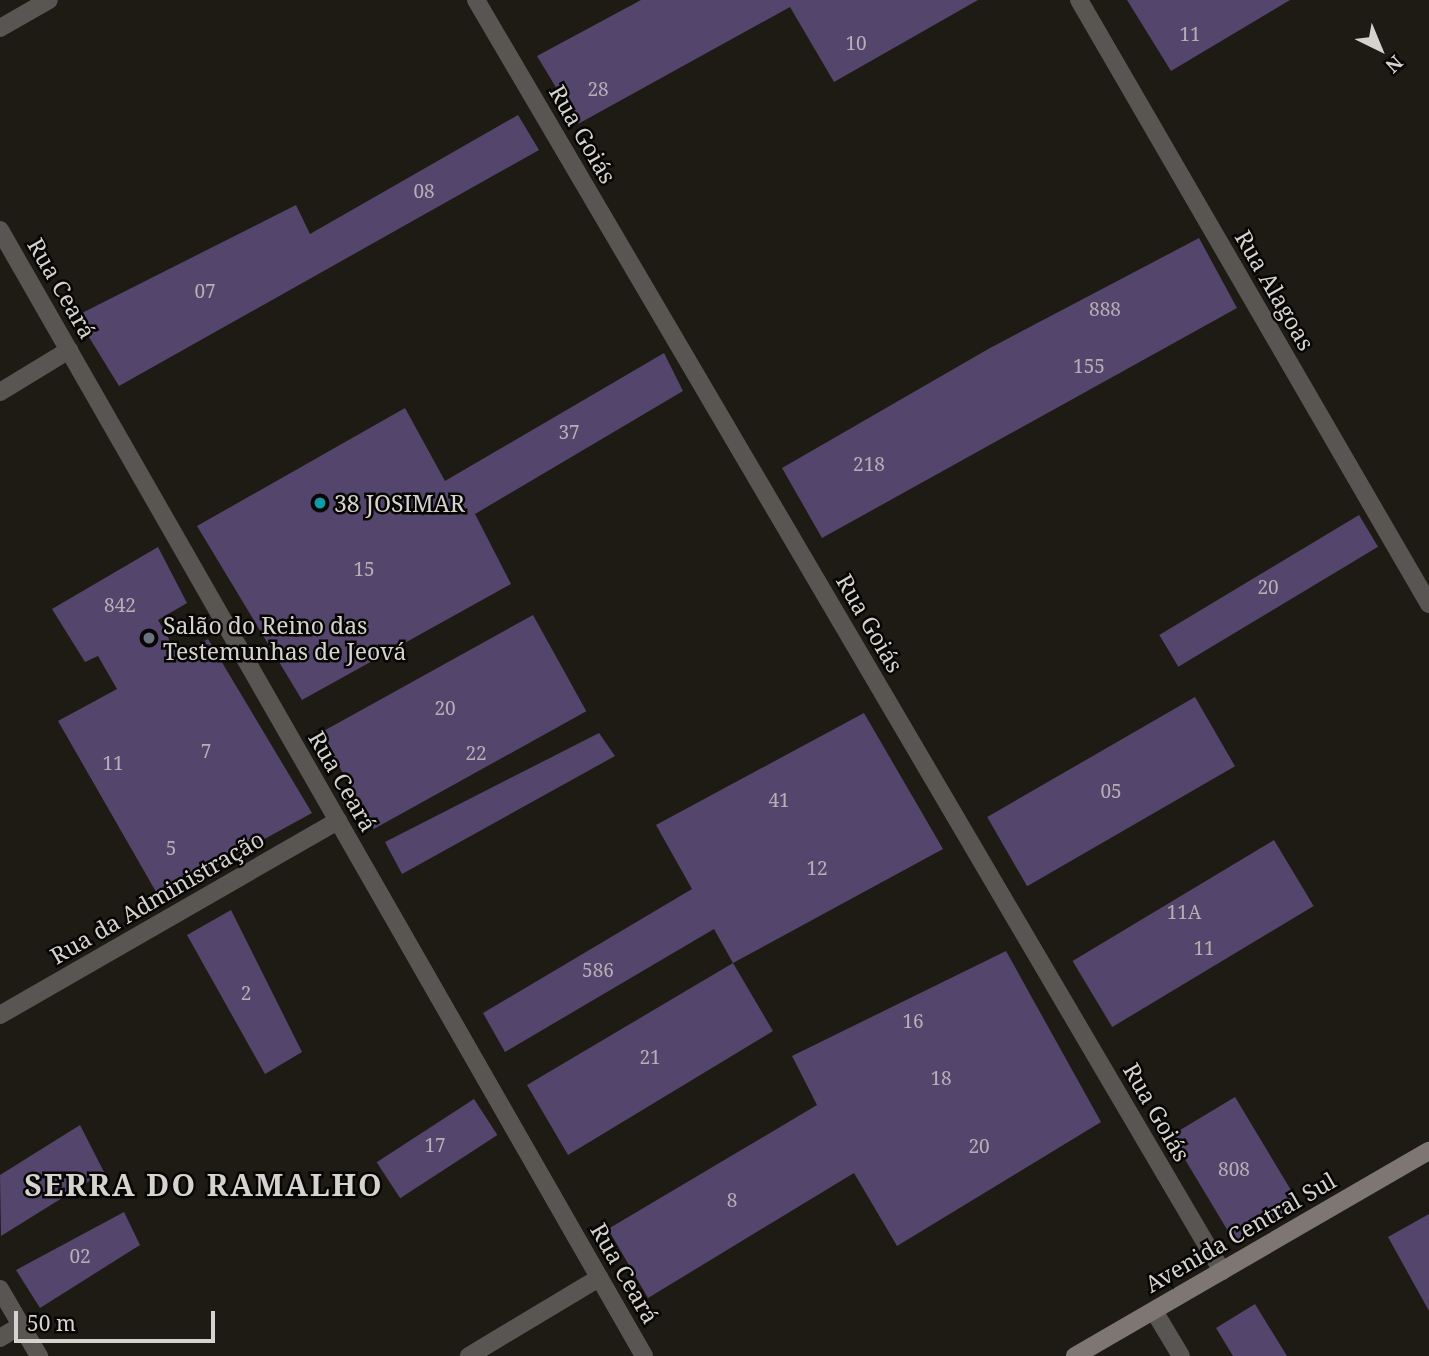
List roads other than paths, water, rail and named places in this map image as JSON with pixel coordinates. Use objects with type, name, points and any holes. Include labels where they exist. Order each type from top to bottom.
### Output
[{"type":"main road","name":"Avenida Central Sul","points":[[1075,1356],[1429,1151]]},
{"type":"street","points":[[0,28],[49,0]]},
{"type":"street","name":"Rua Goiás","points":[[476,0],[1222,1271]]},
{"type":"street","name":"Rua Alagoas","points":[[1079,0],[1429,604]]},
{"type":"street","name":"Rua Ceará","points":[[0,230],[644,1356]]},
{"type":"street","points":[[0,392],[69,350]]},
{"type":"street","name":"Rua da Administração","points":[[0,1015],[338,821]]},
{"type":"street","points":[[469,1356],[599,1278]]},
{"type":"street","points":[[0,1289],[38,1356]]},
{"type":"street","points":[[1154,1311],[1181,1356]]},
{"type":"street","points":[[0,1338],[20,1326]]},
{"type":"place","name":"38 JOSIMAR","points":[[320,503]]},
{"type":"place","name":"Salão do Reino das Testemunhas de Jeová","points":[[149,638]]},
{"type":"district","name":"SERRA DO RAMALHO","points":[[204,1185]]}]
